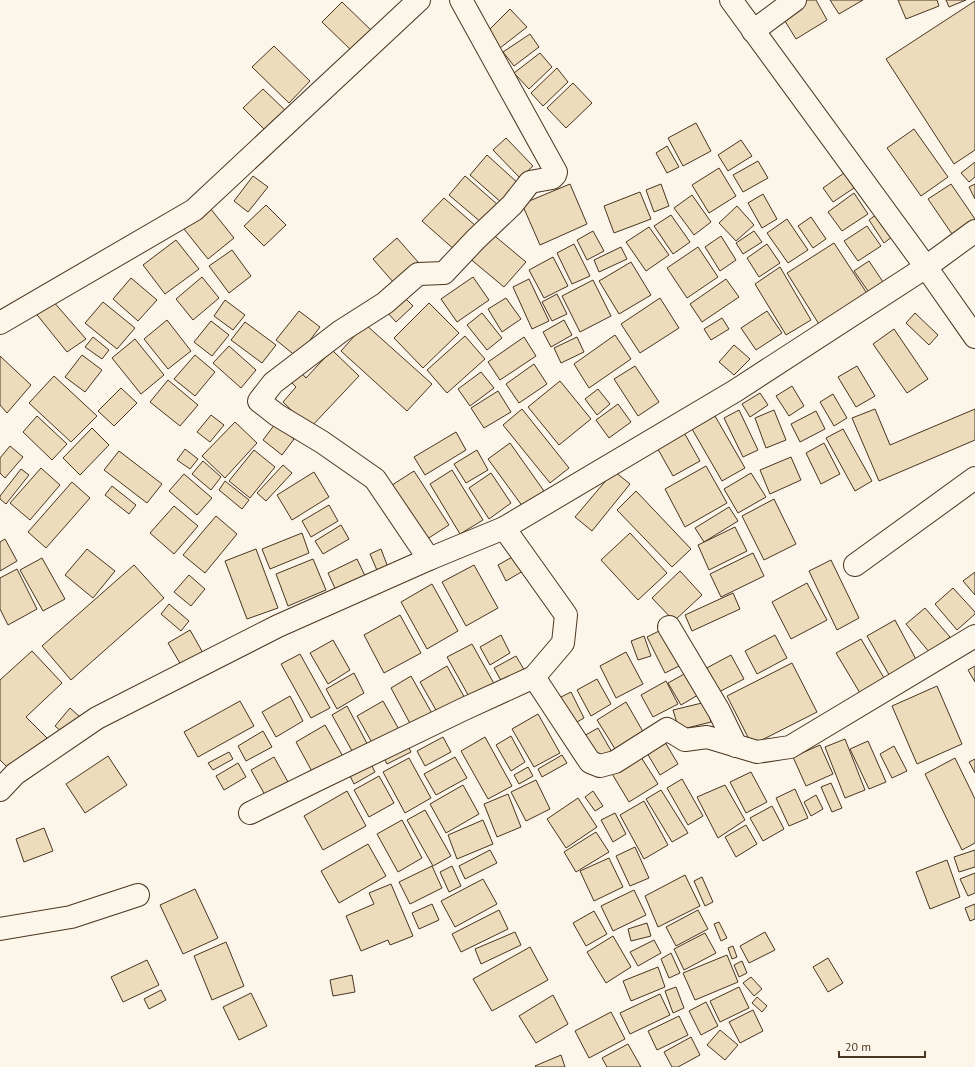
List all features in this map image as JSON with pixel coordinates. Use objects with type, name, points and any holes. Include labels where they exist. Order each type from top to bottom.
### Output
[{"type":"street","points":[[0,323],[194,210],[419,0]]},
{"type":"street","points":[[429,558],[375,479],[322,442],[277,415],[259,401],[273,383],[341,331],[384,303],[418,274],[444,273],[481,234],[512,205],[530,182],[552,178],[555,175],[556,172],[461,0]]},
{"type":"street","points":[[731,0],[926,267],[975,337]]},
{"type":"street","points":[[753,32],[795,0]]},
{"type":"street","points":[[0,790],[15,774],[97,718],[278,626],[429,558],[504,528],[735,391],[926,267],[975,231]]},
{"type":"street","points":[[855,565],[975,478]]},
{"type":"street","points":[[250,813],[464,709],[534,677],[563,643],[566,615],[504,528]]},
{"type":"street","points":[[669,627],[719,711],[736,746]]},
{"type":"street","points":[[534,677],[590,762],[600,766],[615,762],[667,729],[685,740],[707,737],[757,752],[790,747],[975,636]]},
{"type":"street","points":[[0,929],[71,917],[138,894]]},
{"type":"building","points":[[801,0],[816,0],[827,20],[796,39],[780,13]]},
{"type":"building","points":[[830,0],[863,0],[839,14]]},
{"type":"building","points":[[898,0],[937,0],[939,6],[906,19]]},
{"type":"building","points":[[946,0],[966,0],[949,7]]},
{"type":"building","points":[[975,1],[975,150],[954,164],[886,59]]},
{"type":"building","points":[[342,2],[373,32],[353,52],[322,22]]},
{"type":"building","points":[[510,9],[527,27],[500,48],[486,33]]},
{"type":"building","points":[[530,34],[539,47],[514,66],[503,52]]},
{"type":"building","points":[[274,46],[310,81],[289,103],[252,67]]},
{"type":"building","points":[[540,53],[552,67],[529,89],[514,73]]},
{"type":"building","points":[[557,68],[568,82],[543,106],[531,93]]},
{"type":"building","points":[[573,83],[592,103],[566,128],[547,108]]},
{"type":"building","points":[[263,89],[288,113],[268,133],[243,108]]},
{"type":"building","points":[[696,123],[711,151],[683,166],[668,138]]},
{"type":"building","points":[[914,129],[948,177],[921,196],[887,148]]},
{"type":"building","points":[[506,138],[533,166],[520,178],[493,150]]},
{"type":"building","points":[[741,140],[752,156],[728,171],[718,155]]},
{"type":"building","points":[[667,146],[679,167],[667,173],[656,153]]},
{"type":"building","points":[[487,155],[519,184],[502,203],[470,175]]},
{"type":"building","points":[[758,161],[768,178],[743,192],[733,175]]},
{"type":"building","points":[[975,162],[975,177],[969,182],[961,173]]},
{"type":"building","points":[[719,168],[736,196],[709,213],[692,185]]},
{"type":"building","points":[[844,173],[854,188],[833,202],[823,188]]},
{"type":"building","points":[[253,176],[268,187],[248,212],[234,201]]},
{"type":"building","points":[[465,176],[498,205],[482,223],[449,195]]},
{"type":"building","points":[[570,184],[587,224],[540,245],[522,204]]},
{"type":"building","points":[[661,184],[669,206],[654,212],[646,190]]},
{"type":"building","points":[[951,184],[975,219],[975,222],[954,237],[928,199]]},
{"type":"building","points":[[975,184],[975,199],[969,187]]},
{"type":"building","points":[[640,192],[651,219],[614,233],[604,206]]},
{"type":"building","points":[[854,193],[868,214],[842,231],[828,212]]},
{"type":"building","points":[[763,194],[777,219],[762,228],[748,203]]},
{"type":"building","points":[[692,195],[711,222],[694,235],[674,208]]},
{"type":"building","points":[[444,198],[477,227],[456,251],[422,221]]},
{"type":"building","points":[[266,205],[286,225],[264,246],[244,226]]},
{"type":"building","points":[[737,206],[754,225],[736,241],[719,223]]},
{"type":"building","points":[[210,208],[234,238],[208,259],[184,229]]},
{"type":"building","points":[[881,211],[897,233],[884,243],[869,220]]},
{"type":"building","points":[[671,215],[690,242],[673,254],[654,226]]},
{"type":"building","points":[[811,217],[826,239],[813,248],[798,226]]},
{"type":"building","points":[[787,219],[808,250],[788,263],[767,233]]},
{"type":"building","points":[[867,226],[881,246],[858,261],[844,241]]},
{"type":"building","points":[[649,227],[669,255],[646,271],[626,242]]},
{"type":"building","points":[[593,231],[604,251],[587,260],[577,240]]},
{"type":"building","points":[[754,231],[762,242],[743,254],[736,243]]},
{"type":"building","points":[[490,232],[526,262],[504,287],[468,257]]},
{"type":"building","points":[[721,236],[736,260],[720,271],[705,247]]},
{"type":"building","points":[[397,238],[418,262],[394,283],[373,259]]},
{"type":"building","points":[[176,240],[199,269],[165,294],[143,265]]},
{"type":"building","points":[[834,243],[870,298],[822,329],[787,273]]},
{"type":"building","points":[[574,244],[590,276],[572,284],[557,253]]},
{"type":"building","points":[[767,244],[780,263],[759,277],[747,258]]},
{"type":"building","points":[[621,247],[627,259],[599,272],[594,260]]},
{"type":"building","points":[[698,247],[718,277],[687,298],[667,268]]},
{"type":"building","points":[[232,250],[251,276],[229,293],[209,266]]},
{"type":"building","points":[[553,257],[568,286],[544,298],[529,270]]},
{"type":"building","points":[[869,261],[887,288],[873,298],[854,271]]},
{"type":"building","points":[[631,262],[651,295],[619,314],[599,281]]},
{"type":"building","points":[[780,267],[811,320],[786,335],[755,284]]},
{"type":"building","points":[[202,277],[219,298],[193,320],[176,299]]},
{"type":"building","points":[[473,277],[489,300],[457,322],[441,299]]},
{"type":"building","points":[[131,278],[157,300],[138,321],[113,299]]},
{"type":"building","points":[[529,279],[549,321],[532,329],[513,287]]},
{"type":"building","points":[[726,279],[739,297],[702,322],[690,304]]},
{"type":"building","points":[[593,280],[611,316],[580,332],[562,296]]},
{"type":"building","points":[[557,294],[567,314],[552,321],[542,302]]},
{"type":"building","points":[[404,297],[413,306],[396,322],[387,312]]},
{"type":"building","points":[[506,298],[521,319],[502,332],[488,309]]},
{"type":"building","points":[[660,298],[679,328],[640,353],[621,324]]},
{"type":"building","points":[[52,300],[86,339],[67,352],[34,311]]},
{"type":"building","points":[[225,300],[245,315],[233,330],[214,316]]},
{"type":"building","points":[[103,302],[135,328],[117,349],[85,323]]},
{"type":"building","points":[[429,303],[459,333],[423,368],[394,338]]},
{"type":"building","points":[[299,311],[320,327],[297,357],[276,340]]},
{"type":"building","points":[[767,311],[782,333],[756,350],[741,328]]},
{"type":"building","points":[[482,313],[502,338],[487,350],[467,325]]},
{"type":"building","points":[[915,313],[938,335],[929,345],[906,323]]},
{"type":"building","points":[[722,318],[729,329],[711,340],[704,329]]},
{"type":"building","points":[[167,320],[191,351],[168,369],[144,339]]},
{"type":"building","points":[[564,320],[572,335],[551,347],[543,332]]},
{"type":"building","points":[[211,321],[229,335],[212,356],[194,342]]},
{"type":"building","points":[[245,322],[276,345],[262,363],[231,340]]},
{"type":"building","points":[[365,324],[432,384],[407,411],[341,351]]},
{"type":"building","points":[[894,329],[928,379],[907,393],[873,344]]},
{"type":"building","points":[[615,335],[631,359],[589,388],[574,364]]},
{"type":"building","points":[[465,336],[485,359],[447,393],[427,370]]},
{"type":"building","points":[[93,337],[109,350],[102,359],[85,347]]},
{"type":"building","points":[[524,337],[536,356],[500,380],[488,362]]},
{"type":"building","points":[[577,337],[584,352],[561,363],[554,348]]},
{"type":"building","points":[[135,339],[164,375],[141,394],[112,358]]},
{"type":"building","points":[[734,345],[750,359],[734,375],[719,362]]},
{"type":"building","points":[[229,346],[256,370],[241,388],[213,363]]},
{"type":"building","points":[[332,350],[359,376],[310,428],[283,402],[296,387],[288,379],[298,369],[306,378]]},
{"type":"building","points":[[82,355],[102,370],[85,392],[65,377]]},
{"type":"building","points":[[195,355],[215,372],[195,396],[174,379]]},
{"type":"building","points":[[0,356],[31,385],[7,413],[0,405]]},
{"type":"building","points":[[534,364],[547,384],[519,403],[506,384]]},
{"type":"building","points":[[635,366],[659,402],[638,416],[614,379]]},
{"type":"building","points":[[857,366],[875,396],[856,407],[838,377]]},
{"type":"building","points":[[481,372],[494,388],[470,406],[458,389]]},
{"type":"building","points":[[54,376],[97,416],[71,442],[29,403]]},
{"type":"building","points":[[168,380],[198,405],[180,426],[150,402]]},
{"type":"building","points":[[560,381],[591,419],[559,445],[528,407]]},
{"type":"building","points":[[792,386],[804,406],[789,416],[776,396]]},
{"type":"building","points":[[121,388],[137,403],[114,426],[98,411]]},
{"type":"building","points":[[598,389],[610,404],[597,415],[585,399]]},
{"type":"building","points":[[498,391],[511,412],[484,428],[471,408]]},
{"type":"building","points":[[760,393],[768,405],[750,417],[742,404]]},
{"type":"building","points":[[833,394],[847,418],[834,426],[820,402]]},
{"type":"building","points":[[618,404],[631,422],[609,438],[596,420]]},
{"type":"building","points":[[522,409],[569,468],[550,483],[503,425]]},
{"type":"building","points":[[875,409],[890,445],[975,409],[975,440],[879,481],[852,418]]},
{"type":"building","points":[[739,410],[758,450],[743,457],[724,418]]},
{"type":"building","points":[[774,410],[786,440],[766,448],[755,418]]},
{"type":"building","points":[[816,411],[825,429],[800,442],[791,424]]},
{"type":"building","points":[[211,415],[224,425],[210,442],[197,432]]},
{"type":"building","points":[[37,416],[67,444],[52,460],[23,432]]},
{"type":"building","points":[[715,416],[745,468],[722,481],[692,429]]},
{"type":"building","points":[[235,422],[257,443],[225,478],[202,456]]},
{"type":"building","points":[[275,424],[294,439],[282,455],[263,440]]},
{"type":"building","points":[[92,428],[109,445],[80,475],[63,458]]},
{"type":"building","points":[[682,429],[700,461],[673,476],[655,444]]},
{"type":"building","points":[[843,429],[872,481],[855,491],[826,438]]},
{"type":"building","points":[[456,432],[466,450],[425,475],[414,457]]},
{"type":"building","points":[[510,443],[544,491],[523,507],[488,459]]},
{"type":"building","points":[[824,443],[840,474],[821,484],[806,453]]},
{"type":"building","points":[[10,446],[23,457],[5,478],[0,473],[0,458]]},
{"type":"building","points":[[185,449],[198,459],[190,469],[177,460]]},
{"type":"building","points":[[254,450],[275,467],[250,498],[229,481]]},
{"type":"building","points":[[477,450],[488,470],[466,483],[454,464]]},
{"type":"building","points":[[119,451],[162,484],[147,503],[104,470]]},
{"type":"building","points":[[791,457],[801,480],[770,494],[760,470]]},
{"type":"building","points":[[203,461],[221,477],[211,490],[192,474]]},
{"type":"building","points":[[283,465],[292,473],[266,501],[257,493]]},
{"type":"building","points":[[706,466],[727,503],[685,527],[665,489]]},
{"type":"building","points":[[41,468],[60,485],[30,520],[10,503]]},
{"type":"building","points":[[21,469],[29,475],[6,504],[0,499],[0,496]]},
{"type":"building","points":[[452,470],[483,520],[460,534],[430,484]]},
{"type":"building","points":[[414,471],[449,525],[424,541],[389,487]]},
{"type":"building","points":[[614,471],[630,484],[592,531],[575,517]]},
{"type":"building","points":[[314,472],[329,497],[292,520],[277,495]]},
{"type":"building","points":[[491,473],[511,503],[489,519],[469,488]]},
{"type":"building","points":[[751,473],[766,497],[738,513],[724,489]]},
{"type":"building","points":[[184,474],[212,498],[197,515],[169,491]]},
{"type":"building","points":[[225,481],[249,500],[242,509],[219,490]]},
{"type":"building","points":[[72,482],[90,498],[46,548],[28,532]]},
{"type":"building","points":[[112,486],[136,505],[129,514],[105,495]]},
{"type":"building","points":[[636,491],[691,549],[672,567],[617,510]]},
{"type":"building","points":[[774,499],[796,544],[764,560],[742,516]]},
{"type":"building","points":[[329,505],[338,521],[311,537],[302,521]]},
{"type":"building","points":[[174,506],[198,526],[174,554],[150,533]]},
{"type":"building","points":[[729,507],[738,521],[704,542],[695,528]]},
{"type":"building","points":[[216,516],[237,534],[205,573],[183,555]]},
{"type":"building","points":[[341,525],[349,539],[323,554],[315,541]]},
{"type":"building","points":[[735,527],[747,551],[709,570],[698,545]]},
{"type":"building","points":[[302,533],[309,553],[270,569],[262,549]]},
{"type":"building","points":[[630,533],[667,573],[638,600],[601,560]]},
{"type":"building","points":[[5,539],[17,561],[0,571],[0,542]]},
{"type":"building","points":[[87,549],[115,571],[93,598],[65,575]]},
{"type":"building","points":[[256,549],[278,608],[247,619],[225,561]]},
{"type":"building","points":[[381,549],[389,570],[379,575],[370,554]]},
{"type":"building","points":[[753,553],[764,576],[721,597],[710,574]]},
{"type":"building","points":[[514,556],[523,571],[506,581],[498,565]]},
{"type":"building","points":[[42,558],[65,599],[43,611],[20,570]]},
{"type":"building","points":[[313,559],[326,590],[288,606],[276,574]]},
{"type":"building","points":[[357,559],[367,580],[338,595],[328,573]]},
{"type":"building","points":[[831,560],[859,618],[837,630],[809,571]]},
{"type":"building","points":[[134,565],[164,598],[71,680],[42,646]]},
{"type":"building","points":[[474,565],[498,608],[466,626],[442,582]]},
{"type":"building","points":[[17,569],[37,609],[8,625],[0,609],[0,578]]},
{"type":"building","points":[[680,571],[702,595],[674,621],[652,598]]},
{"type":"building","points":[[975,572],[975,595],[963,581]]},
{"type":"building","points":[[189,575],[205,589],[191,606],[174,592]]},
{"type":"building","points":[[807,583],[827,620],[791,639],[772,602]]},
{"type":"building","points":[[432,584],[458,631],[427,649],[401,602]]},
{"type":"building","points":[[953,588],[975,612],[975,614],[957,630],[935,604]]},
{"type":"building","points":[[733,593],[740,609],[692,631],[685,615]]},
{"type":"building","points":[[169,604],[189,621],[181,631],[161,614]]},
{"type":"building","points":[[925,608],[950,637],[930,653],[906,624]]},
{"type":"building","points":[[400,615],[421,653],[384,673],[364,635]]},
{"type":"building","points":[[895,620],[919,665],[892,680],[867,636]]},
{"type":"building","points":[[190,630],[203,653],[181,665],[168,643]]},
{"type":"building","points":[[661,630],[679,666],[665,673],[647,637]]},
{"type":"building","points":[[501,635],[510,653],[490,665],[480,647]]},
{"type":"building","points":[[775,635],[787,658],[757,674],[745,651]]},
{"type":"building","points":[[644,636],[651,656],[638,660],[631,641]]},
{"type":"building","points":[[861,639],[887,683],[863,698],[836,653]]},
{"type":"building","points":[[333,640],[350,670],[328,684],[310,653]]},
{"type":"building","points":[[472,644],[497,689],[472,702],[447,657]]},
{"type":"building","points":[[32,651],[62,683],[26,717],[47,738],[12,772],[0,760],[0,680]]},
{"type":"building","points":[[626,652],[643,684],[616,698],[600,666]]},
{"type":"building","points":[[300,654],[330,708],[311,718],[281,664]]},
{"type":"building","points":[[731,655],[744,679],[715,694],[703,670]]},
{"type":"building","points":[[516,656],[526,673],[504,686],[494,668]]},
{"type":"building","points":[[792,663],[817,712],[752,745],[727,696]]},
{"type":"building","points":[[447,666],[467,702],[440,717],[420,682]]},
{"type":"building","points":[[975,666],[975,682],[968,670]]},
{"type":"building","points":[[354,673],[364,693],[337,709],[326,689]]},
{"type":"building","points":[[686,673],[698,695],[681,705],[668,683]]},
{"type":"building","points":[[411,676],[434,717],[413,729],[391,688]]},
{"type":"building","points":[[597,679],[611,704],[591,716],[577,690]]},
{"type":"building","points":[[666,681],[678,704],[653,717],[641,695]]},
{"type":"building","points":[[937,686],[962,744],[917,764],[892,706]]},
{"type":"building","points":[[571,692],[584,718],[572,725],[559,698]]},
{"type":"building","points":[[290,696],[303,721],[276,737],[262,712]]},
{"type":"building","points":[[240,701],[254,726],[198,757],[184,732]]},
{"type":"building","points":[[383,701],[401,733],[375,748],[357,716]]},
{"type":"building","points":[[626,702],[645,735],[617,752],[597,720]]},
{"type":"building","points":[[706,702],[711,722],[679,730],[673,710]]},
{"type":"building","points":[[347,706],[370,749],[356,758],[332,715]]},
{"type":"building","points":[[70,708],[80,717],[66,735],[55,726]]},
{"type":"building","points":[[538,714],[560,753],[534,767],[512,729]]},
{"type":"building","points":[[325,725],[345,760],[315,777],[296,742]]},
{"type":"building","points":[[598,728],[613,754],[597,764],[582,737]]},
{"type":"building","points":[[263,731],[272,747],[246,761],[238,746]]},
{"type":"building","points":[[511,736],[525,762],[511,771],[496,745]]},
{"type":"building","points":[[443,737],[451,752],[425,766],[417,751]]},
{"type":"building","points":[[485,737],[512,786],[488,799],[461,751]]},
{"type":"building","points":[[662,737],[678,764],[660,775],[644,748]]},
{"type":"building","points":[[845,739],[865,790],[845,798],[825,747]]},
{"type":"building","points":[[405,740],[411,752],[387,764],[381,753]]},
{"type":"building","points":[[868,741],[886,782],[869,789],[850,749]]},
{"type":"building","points":[[820,745],[833,774],[806,786],[793,757]]},
{"type":"building","points":[[894,746],[907,771],[892,778],[880,754]]},
{"type":"building","points":[[229,752],[233,759],[213,770],[208,763]]},
{"type":"building","points":[[639,754],[658,784],[629,802],[611,772]]},
{"type":"building","points":[[562,755],[567,763],[542,777],[538,769]]},
{"type":"building","points":[[108,756],[127,785],[85,813],[66,784]]},
{"type":"building","points":[[274,757],[288,782],[265,795],[251,770]]},
{"type":"building","points":[[455,757],[467,778],[436,795],[424,774]]},
{"type":"building","points":[[409,758],[431,798],[405,813],[383,772]]},
{"type":"building","points":[[955,758],[975,799],[975,843],[962,850],[925,774]]},
{"type":"building","points":[[975,759],[975,773],[969,762]]},
{"type":"building","points":[[369,760],[375,772],[354,784],[348,772]]},
{"type":"building","points":[[238,763],[246,777],[224,790],[216,776]]},
{"type":"building","points":[[528,767],[533,776],[519,784],[514,775]]},
{"type":"building","points":[[751,772],[767,802],[746,813],[730,782]]},
{"type":"building","points":[[379,776],[394,803],[369,817],[354,790]]},
{"type":"building","points":[[682,779],[703,816],[688,825],[667,788]]},
{"type":"building","points":[[536,780],[550,809],[526,821],[511,792]]},
{"type":"building","points":[[831,783],[842,808],[832,812],[821,787]]},
{"type":"building","points":[[463,785],[479,814],[446,833],[430,804]]},
{"type":"building","points":[[725,785],[745,820],[718,838],[697,797]]},
{"type":"building","points":[[795,789],[808,818],[789,826],[776,798]]},
{"type":"building","points":[[661,790],[688,833],[672,842],[646,799]]},
{"type":"building","points":[[347,791],[366,826],[323,850],[304,816]]},
{"type":"building","points":[[593,791],[603,806],[595,811],[585,797]]},
{"type":"building","points":[[508,794],[521,827],[497,837],[484,804]]},
{"type":"building","points":[[816,795],[823,809],[811,816],[804,802]]},
{"type":"building","points":[[578,798],[597,827],[566,848],[547,819]]},
{"type":"building","points":[[644,801],[668,845],[644,859],[620,815]]},
{"type":"building","points":[[772,806],[784,829],[763,841],[750,818]]},
{"type":"building","points":[[425,810],[451,856],[433,866],[407,820]]},
{"type":"building","points":[[615,813],[626,834],[613,842],[601,820]]},
{"type":"building","points":[[402,820],[422,858],[398,872],[377,834]]},
{"type":"building","points":[[483,820],[493,844],[457,859],[448,835]]},
{"type":"building","points":[[746,825],[757,844],[736,857],[725,837]]},
{"type":"building","points":[[44,828],[53,851],[24,862],[16,839]]},
{"type":"building","points":[[596,832],[609,852],[576,872],[564,852]]},
{"type":"building","points":[[368,844],[386,876],[339,903],[321,871]]},
{"type":"building","points":[[635,847],[649,878],[630,886],[616,856]]},
{"type":"building","points":[[490,850],[497,863],[465,879],[459,866]]},
{"type":"building","points":[[975,850],[975,867],[959,872],[954,857]]},
{"type":"building","points":[[609,858],[623,887],[594,901],[580,871]]},
{"type":"building","points":[[947,860],[960,897],[930,909],[916,872]]},
{"type":"building","points":[[432,866],[442,888],[410,904],[399,882]]},
{"type":"building","points":[[452,866],[461,886],[449,892],[440,872]]},
{"type":"building","points":[[975,873],[975,893],[968,896],[960,879]]},
{"type":"building","points":[[685,875],[700,906],[658,927],[645,896]]},
{"type":"building","points":[[702,877],[713,902],[705,906],[694,881]]},
{"type":"building","points":[[483,879],[497,904],[455,927],[441,901]]},
{"type":"building","points":[[391,884],[413,936],[390,945],[388,940],[361,951],[346,916],[374,904],[369,893]]},
{"type":"building","points":[[195,889],[218,938],[183,954],[160,905]]},
{"type":"building","points":[[634,890],[646,915],[613,931],[601,906]]},
{"type":"building","points":[[432,904],[439,920],[419,929],[412,913]]},
{"type":"building","points":[[975,904],[975,919],[970,921],[965,908]]},
{"type":"building","points":[[499,910],[508,929],[461,952],[452,934]]},
{"type":"building","points":[[698,910],[708,929],[676,946],[666,927]]},
{"type":"building","points":[[594,911],[607,934],[586,946],[573,923]]},
{"type":"building","points":[[719,922],[727,938],[721,941],[714,924]]},
{"type":"building","points":[[647,923],[651,936],[631,941],[628,929]]},
{"type":"building","points":[[515,932],[521,945],[481,964],[475,949]]},
{"type":"building","points":[[765,932],[775,950],[749,963],[740,946]]},
{"type":"building","points":[[705,933],[716,953],[684,970],[674,949]]},
{"type":"building","points":[[613,936],[631,967],[606,983],[587,952]]},
{"type":"building","points":[[654,940],[661,953],[638,966],[630,952]]},
{"type":"building","points":[[226,942],[244,986],[212,1000],[194,956]]},
{"type":"building","points":[[733,946],[737,957],[732,959],[728,948]]},
{"type":"building","points":[[530,947],[548,980],[492,1011],[473,979]]},
{"type":"building","points":[[671,953],[680,973],[669,978],[661,959]]},
{"type":"building","points":[[727,955],[738,982],[695,1000],[683,973]]},
{"type":"building","points":[[828,958],[843,983],[828,992],[813,967]]},
{"type":"building","points":[[147,960],[159,985],[123,1002],[111,977]]},
{"type":"building","points":[[742,961],[747,973],[739,977],[734,965]]},
{"type":"building","points":[[658,967],[665,987],[631,1001],[623,981]]},
{"type":"building","points":[[352,975],[355,992],[333,996],[330,980]]},
{"type":"building","points":[[751,977],[762,989],[754,996],[743,983]]},
{"type":"building","points":[[676,987],[684,1008],[673,1013],[665,991]]},
{"type":"building","points":[[739,987],[749,1008],[720,1022],[710,1001]]},
{"type":"building","points":[[161,990],[166,1000],[149,1009],[144,999]]},
{"type":"building","points":[[251,993],[267,1026],[239,1040],[223,1007]]},
{"type":"building","points":[[660,994],[670,1015],[630,1034],[620,1013]]},
{"type":"building","points":[[553,995],[568,1024],[536,1043],[519,1016]]},
{"type":"building","points":[[757,997],[767,1006],[762,1012],[752,1003]]},
{"type":"building","points":[[706,1002],[718,1026],[701,1035],[689,1011]]},
{"type":"building","points":[[753,1010],[763,1031],[740,1043],[729,1022]]},
{"type":"building","points":[[611,1012],[625,1039],[589,1058],[575,1031]]},
{"type":"building","points":[[679,1016],[688,1035],[657,1050],[648,1031]]},
{"type":"building","points":[[720,1030],[738,1045],[725,1060],[707,1045]]},
{"type":"building","points":[[691,1037],[700,1055],[678,1067],[672,1067],[664,1052]]},
{"type":"building","points":[[628,1044],[641,1067],[607,1067],[602,1058]]},
{"type":"building","points":[[561,1055],[565,1067],[535,1066]]}]
